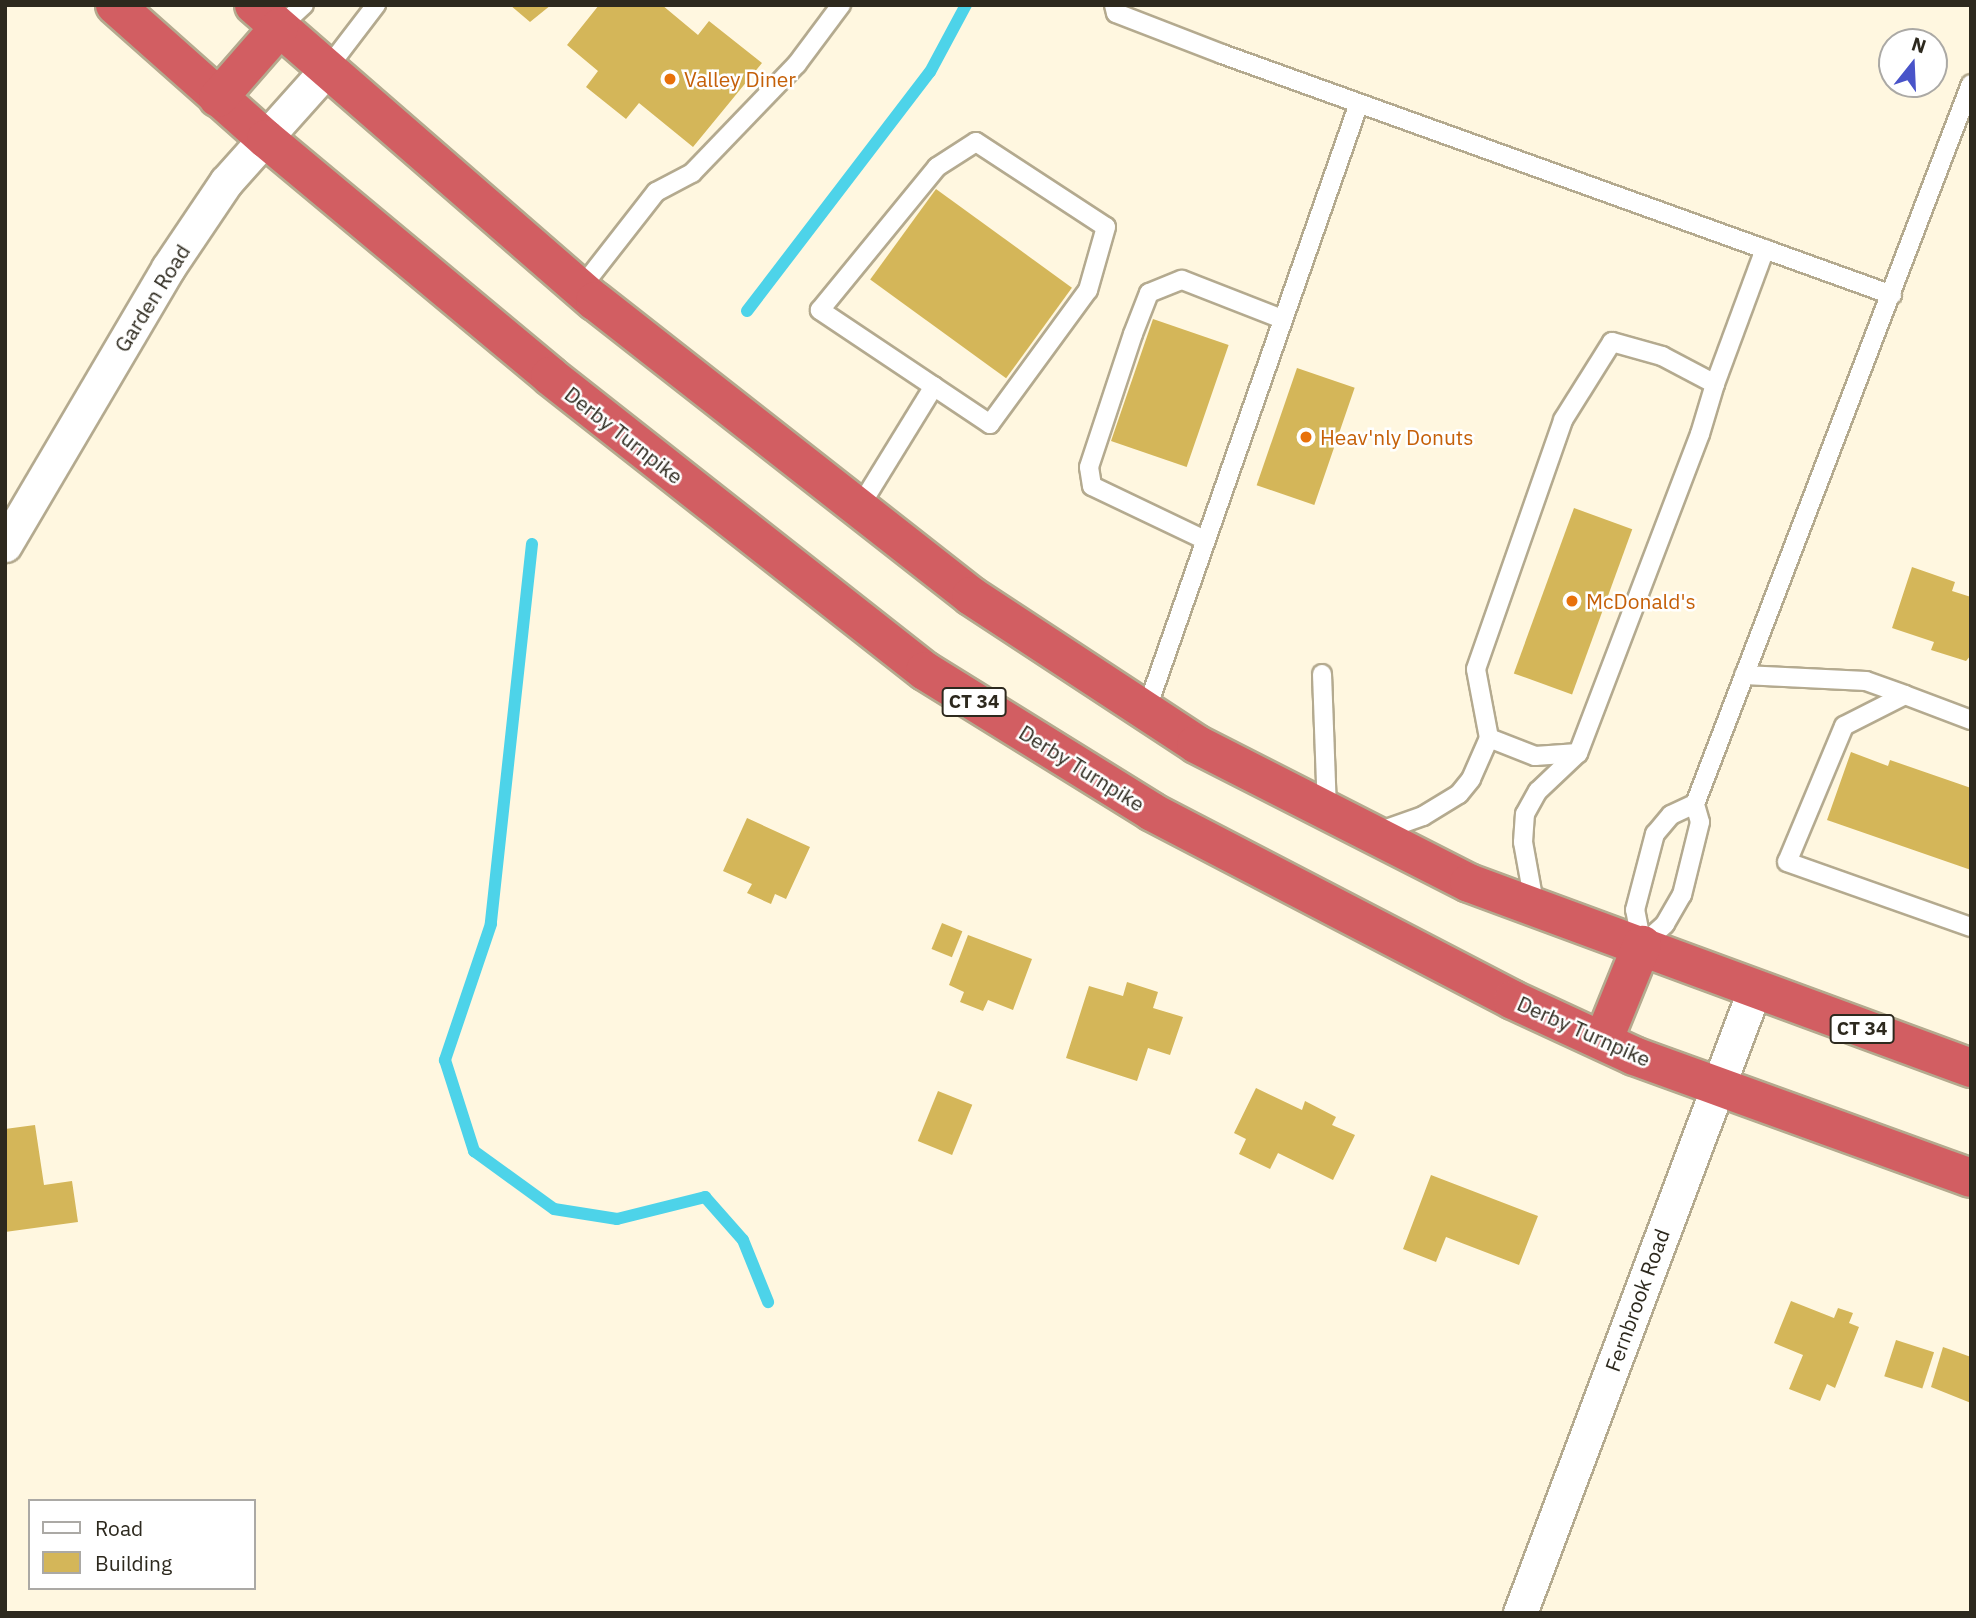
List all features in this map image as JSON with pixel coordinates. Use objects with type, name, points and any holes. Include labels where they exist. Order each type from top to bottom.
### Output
[{"type":"highway","name":"Derby Turnpike","points":[[115,5],[266,139],[550,376],[925,671],[1152,812],[1513,1000],[1603,1041],[1715,1086],[1971,1178]]},
{"type":"highway","points":[[218,97],[279,13]]},
{"type":"highway","name":"CT 34","points":[[279,13],[327,69],[581,288],[971,596],[1196,744],[1469,883],[1755,988],[1963,1058]]},
{"type":"highway","points":[[1603,1041],[1642,945]]},
{"type":"street","name":"Garden Road","points":[[5,545],[169,268],[226,182],[327,69]]},
{"type":"street","name":"Fernbrook Road","points":[[1520,1613],[1715,1086],[1755,988]]},
{"type":"lane","points":[[327,69],[376,5]]},
{"type":"lane","points":[[581,288],[656,192],[692,173],[797,64],[841,5]]},
{"type":"lane","points":[[1114,5],[1116,13],[1892,296]]},
{"type":"lane","points":[[1695,804],[1671,815],[1655,834],[1635,910],[1642,945],[1665,925],[1682,895],[1700,822],[1695,804],[1971,85]]},
{"type":"lane","points":[[1146,711],[1359,103]]},
{"type":"lane","points":[[976,142],[1106,227],[1088,290],[990,424],[934,386],[820,310],[937,167],[976,142]]},
{"type":"lane","points":[[1535,908],[1523,842],[1525,814],[1538,791],[1578,753],[1700,434],[1715,384],[1765,250]]},
{"type":"lane","points":[[1205,540],[1092,486],[1088,467],[1133,334],[1149,293],[1182,280],[1282,319]]},
{"type":"lane","points":[[1372,834],[1452,800],[1471,779],[1489,737],[1476,669],[1563,420],[1612,342],[1662,356],[1715,384]]},
{"type":"lane","points":[[859,508],[934,386]]},
{"type":"lane","points":[[1322,674],[1327,811]]},
{"type":"lane","points":[[1744,675],[1866,681],[1971,720]]},
{"type":"lane","points":[[1905,695],[1844,726],[1787,862],[1971,927]]},
{"type":"lane","points":[[1489,737],[1535,756],[1578,753]]},
{"type":"building","points":[[510,5],[551,5],[530,22]]},
{"type":"building","name":"Valley Diner","points":[[599,5],[662,5],[698,35],[709,21],[762,63],[693,147],[639,103],[626,119],[586,87],[598,71],[567,45]]},
{"type":"building","points":[[936,189],[1072,288],[1006,378],[870,280]]},
{"type":"building","points":[[1153,319],[1229,345],[1187,467],[1111,441]]},
{"type":"building","name":"Heav'nly Donuts","points":[[1297,368],[1355,388],[1314,505],[1257,485]]},
{"type":"building","name":"McDonald's","points":[[1574,508],[1632,529],[1572,695],[1514,673]]},
{"type":"building","points":[[1912,567],[1955,582],[1952,591],[1971,597],[1971,655],[1966,661],[1931,650],[1934,642],[1892,628]]},
{"type":"building","points":[[1851,752],[1888,766],[1890,760],[1971,788],[1971,870],[1827,820]]},
{"type":"building","points":[[747,818],[810,847],[786,899],[775,894],[771,904],[747,893],[752,884],[723,871]]},
{"type":"building","points":[[942,923],[962,931],[952,957],[932,949]]},
{"type":"building","points":[[968,935],[1032,959],[1013,1010],[988,1000],[983,1011],[960,1002],[964,992],[949,985]]},
{"type":"building","points":[[1127,982],[1158,992],[1153,1008],[1183,1017],[1170,1055],[1148,1048],[1137,1081],[1066,1058],[1089,986],[1123,996]]},
{"type":"building","points":[[1256,1088],[1302,1110],[1305,1101],[1336,1117],[1332,1125],[1355,1135],[1333,1180],[1278,1153],[1270,1169],[1239,1154],[1246,1139],[1234,1133]]},
{"type":"building","points":[[938,1091],[972,1105],[952,1155],[918,1141]]},
{"type":"building","points":[[35,1125],[44,1185],[72,1181],[78,1222],[5,1232],[5,1129]]},
{"type":"building","points":[[1431,1175],[1538,1216],[1519,1265],[1446,1237],[1436,1262],[1403,1249]]},
{"type":"building","points":[[1791,1301],[1834,1318],[1838,1308],[1853,1313],[1849,1323],[1859,1327],[1835,1388],[1827,1384],[1820,1401],[1789,1389],[1803,1355],[1774,1343]]},
{"type":"building","points":[[1896,1340],[1934,1352],[1922,1389],[1884,1376]]},
{"type":"building","points":[[1943,1347],[1971,1357],[1971,1403],[1931,1387]]},
{"type":"waterway","points":[[747,311],[930,72],[966,5]]},
{"type":"waterway","points":[[532,544],[491,924],[445,1060],[474,1151],[554,1209],[617,1219],[705,1197],[743,1240],[768,1302]]},
{"type":"place","name":"Valley Diner","points":[[670,79]]},
{"type":"place","name":"Heav'nly Donuts","points":[[1306,437]]},
{"type":"place","name":"McDonald's","points":[[1572,601]]}]
